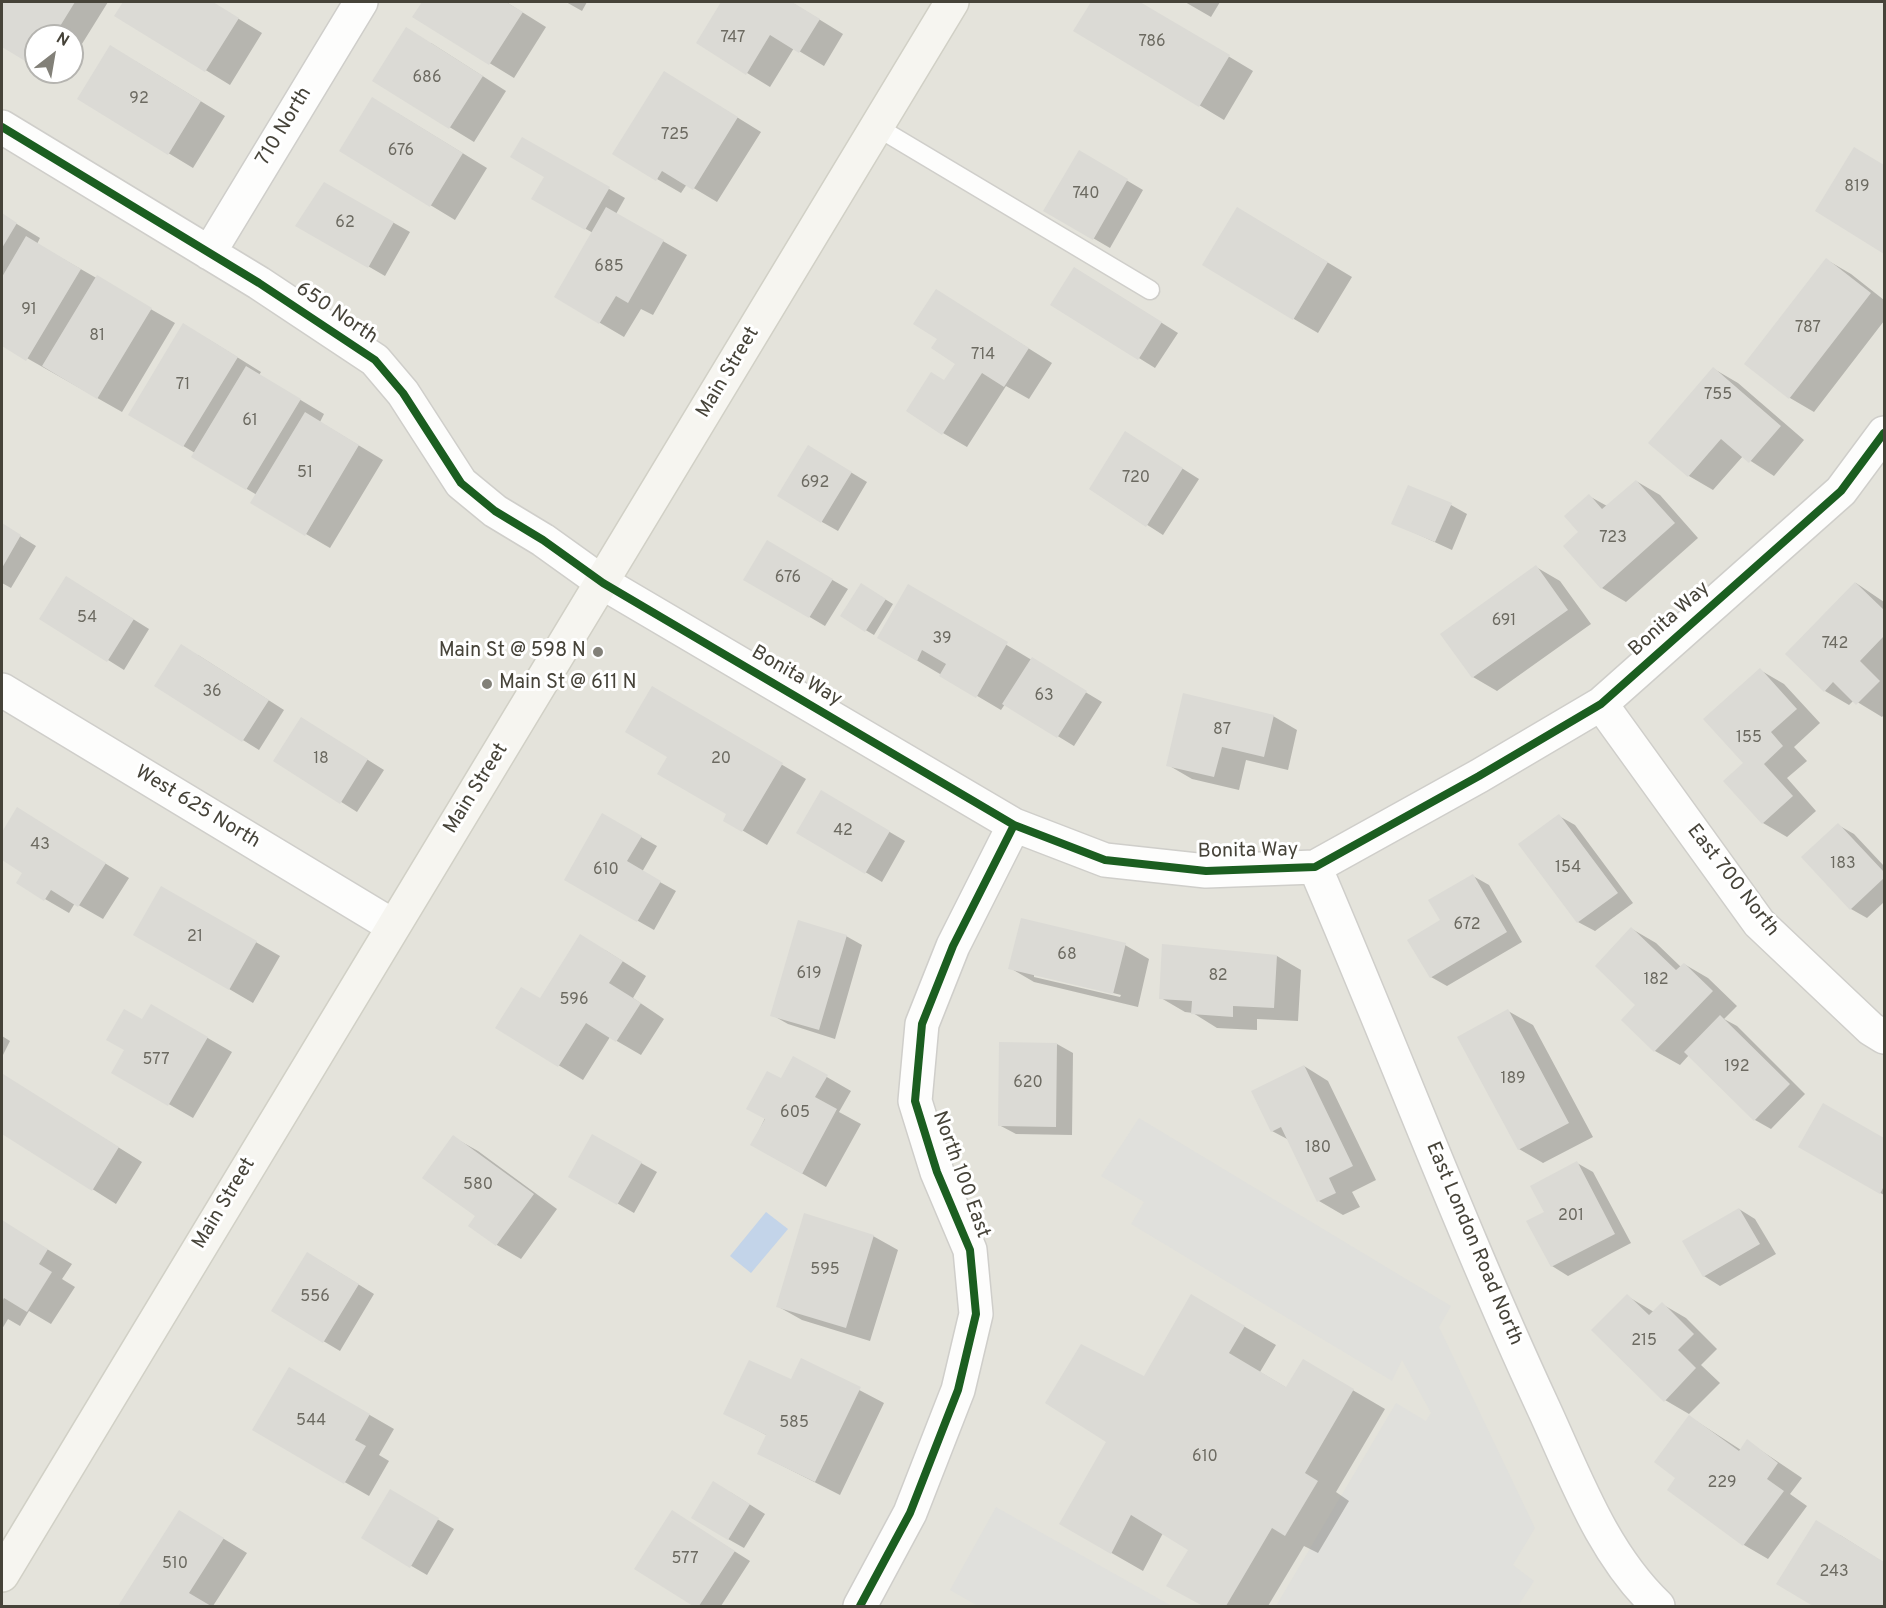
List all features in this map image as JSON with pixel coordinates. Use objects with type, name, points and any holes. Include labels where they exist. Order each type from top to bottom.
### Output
[{"type":"main road","name":"Main Street","points":[[2,1575],[952,2]]},
{"type":"street","name":"710 North","points":[[209,253],[361,2]]},
{"type":"street","name":"650 North","points":[[2,127],[209,253],[375,360],[403,393],[461,483],[495,511],[543,540],[603,583]]},
{"type":"street","name":"Bonita Way","points":[[603,583],[1014,825],[1105,860],[1206,871],[1315,867],[1479,776],[1601,704],[1840,491],[1884,433]]},
{"type":"street","name":"West 625 North","points":[[2,690],[393,926]]},
{"type":"street","name":"East 700 North","points":[[1601,704],[1759,923],[1880,1027]]},
{"type":"street","name":"North 100 East","points":[[860,1606],[914,1503],[958,1390],[976,1314],[970,1250],[937,1172],[915,1101],[922,1024],[953,946],[1014,825]]},
{"type":"street","name":"East London Road North","points":[[1315,867],[1520,1357],[1602,1532],[1638,1588],[1658,1606]]},
{"type":"lane","points":[[877,128],[1150,290]]},
{"type":"shaded area","points":[[2,2],[1884,2],[1884,1606],[2,1606]]},
{"type":"shaded area","points":[[1139,1118],[1451,1306],[1439,1327],[1535,1528],[1513,1565],[1534,1581],[1518,1606],[1276,1606],[1396,1403],[1426,1421],[1431,1413],[1402,1360],[1392,1381],[1131,1224],[1144,1202],[1101,1176]]},
{"type":"shaded area","points":[[996,1507],[1172,1606],[978,1606],[950,1590]]},
{"type":"water","points":[[766,1212],[788,1229],[751,1273],[730,1256]]},
{"type":"building","points":[[2,2],[75,2],[61,24],[24,24],[24,60],[2,47]]},
{"type":"building","points":[[123,2],[213,2],[239,18],[205,72],[114,16]]},
{"type":"building","points":[[422,2],[506,2],[523,12],[489,65],[412,17]]},
{"type":"building","points":[[721,2],[792,2],[820,19],[799,53],[770,35],[746,75],[696,43]]},
{"type":"building","points":[[1091,2],[1140,2],[1230,55],[1199,107],[1073,31]]},
{"type":"building","points":[[406,27],[483,76],[449,129],[372,81]]},
{"type":"building","points":[[110,45],[201,101],[168,155],[77,99]]},
{"type":"building","points":[[664,71],[738,117],[693,190],[662,171],[656,181],[612,154]]},
{"type":"building","points":[[372,97],[463,153],[430,207],[339,151]]},
{"type":"building","points":[[522,137],[610,187],[585,230],[531,199],[544,177],[510,157]]},
{"type":"building","points":[[1854,147],[1884,165],[1884,254],[1815,211]]},
{"type":"building","points":[[1079,150],[1128,179],[1093,240],[1043,211]]},
{"type":"building","points":[[324,182],[394,222],[368,268],[295,226]]},
{"type":"building","points":[[606,207],[664,240],[628,303],[616,296],[599,324],[554,297]]},
{"type":"building","points":[[1237,207],[1328,262],[1293,320],[1202,265]]},
{"type":"building","points":[[2,213],[17,223],[2,248]]},
{"type":"building","points":[[26,236],[81,269],[26,361],[2,346],[2,277]]},
{"type":"building","points":[[1826,258],[1871,293],[1789,399],[1744,364]]},
{"type":"building","points":[[1074,267],[1162,322],[1138,360],[1050,305]]},
{"type":"building","points":[[97,275],[152,308],[97,399],[42,366]]},
{"type":"building","points":[[936,289],[1029,348],[1004,387],[982,373],[942,435],[906,411],[931,372],[944,380],[955,364],[931,348],[937,339],[913,324]]},
{"type":"building","points":[[183,323],[238,357],[183,447],[128,415]]},
{"type":"building","points":[[246,366],[301,399],[246,490],[191,457]]},
{"type":"building","points":[[1713,367],[1781,426],[1749,463],[1721,439],[1688,477],[1648,443]]},
{"type":"building","points":[[305,412],[359,445],[305,536],[250,503]]},
{"type":"building","points":[[1125,431],[1183,468],[1146,527],[1089,489]]},
{"type":"building","points":[[808,445],[852,472],[821,523],[777,496]]},
{"type":"building","points":[[1636,480],[1675,523],[1601,589],[1563,546],[1578,532],[1564,516],[1589,494],[1602,509]]},
{"type":"building","points":[[1408,485],[1452,503],[1435,542],[1391,524]]},
{"type":"building","points":[[2,523],[21,535],[2,568]]},
{"type":"building","points":[[767,540],[833,579],[809,618],[743,580]]},
{"type":"building","points":[[1536,565],[1568,610],[1472,678],[1440,634]]},
{"type":"building","points":[[66,576],[134,619],[107,662],[39,619]]},
{"type":"building","points":[[1855,582],[1884,610],[1884,636],[1860,661],[1880,681],[1856,705],[1833,682],[1824,692],[1785,654]]},
{"type":"building","points":[[861,583],[886,599],[865,632],[840,616]]},
{"type":"building","points":[[908,584],[1008,642],[976,698],[939,676],[946,664],[922,650],[917,661],[877,638]]},
{"type":"building","points":[[181,644],[269,700],[242,742],[154,686]]},
{"type":"building","points":[[1032,657],[1087,691],[1057,738],[1002,704]]},
{"type":"building","points":[[1760,668],[1797,709],[1771,732],[1783,746],[1764,764],[1793,796],[1762,824],[1723,781],[1743,763],[1703,719]]},
{"type":"building","points":[[652,686],[783,763],[742,832],[723,821],[726,814],[657,774],[667,757],[625,732]]},
{"type":"building","points":[[1183,693],[1274,715],[1264,757],[1222,747],[1214,777],[1166,766]]},
{"type":"building","points":[[301,717],[368,759],[340,804],[273,761]]},
{"type":"building","points":[[821,790],[890,831],[865,874],[796,833]]},
{"type":"building","points":[[17,807],[106,863],[78,907],[51,890],[44,901],[16,883],[22,873],[2,860],[2,832]]},
{"type":"building","points":[[602,813],[642,836],[627,861],[661,881],[637,922],[564,880]]},
{"type":"building","points":[[1559,814],[1618,893],[1577,923],[1518,844]]},
{"type":"building","points":[[1838,823],[1884,872],[1884,878],[1850,910],[1801,857]]},
{"type":"building","points":[[1473,874],[1507,932],[1430,978],[1407,940],[1440,920],[1428,900]]},
{"type":"building","points":[[161,886],[257,941],[229,990],[133,935]]},
{"type":"building","points":[[1021,918],[1126,943],[1113,994],[1008,969]]},
{"type":"building","points":[[798,920],[847,935],[819,1030],[770,1016]]},
{"type":"building","points":[[1631,927],[1676,970],[1684,963],[1713,991],[1654,1052],[1621,1020],[1635,1005],[1595,966]]},
{"type":"building","points":[[580,934],[623,961],[609,983],[641,1003],[616,1042],[586,1023],[558,1067],[495,1028],[521,987],[540,998]]},
{"type":"building","points":[[1162,944],[1277,955],[1274,1008],[1233,1006],[1233,1017],[1191,1014],[1192,1001],[1159,999]]},
{"type":"building","points":[[151,1004],[208,1037],[168,1106],[111,1073],[124,1050],[106,1040],[124,1009],[142,1019]]},
{"type":"building","points":[[1508,1009],[1569,1123],[1518,1150],[1457,1037]]},
{"type":"building","points":[[1720,1015],[1790,1084],[1754,1121],[1684,1052]]},
{"type":"building","points":[[999,1042],[1057,1043],[1056,1127],[998,1126]]},
{"type":"building","points":[[793,1056],[828,1075],[815,1097],[837,1109],[802,1174],[750,1145],[765,1119],[746,1109],[767,1071],[781,1078]]},
{"type":"building","points":[[1304,1065],[1353,1166],[1329,1178],[1336,1193],[1317,1202],[1281,1127],[1271,1132],[1251,1091]]},
{"type":"building","points":[[3,1074],[119,1147],[92,1191],[2,1134]]},
{"type":"building","points":[[1823,1103],[1884,1138],[1884,1186],[1880,1194],[1798,1147]]},
{"type":"building","points":[[592,1134],[642,1162],[617,1205],[568,1177]]},
{"type":"building","points":[[453,1135],[534,1194],[496,1246],[468,1226],[475,1216],[422,1178]]},
{"type":"building","points":[[1577,1161],[1615,1234],[1551,1267],[1526,1221],[1544,1212],[1530,1186]]},
{"type":"building","points":[[1739,1208],[1760,1244],[1703,1277],[1682,1241]]},
{"type":"building","points":[[804,1213],[874,1235],[846,1328],[776,1307]]},
{"type":"building","points":[[2,1220],[48,1249],[39,1264],[52,1272],[27,1312],[4,1298],[2,1302]]},
{"type":"building","points":[[307,1252],[359,1284],[323,1343],[271,1311]]},
{"type":"building","points":[[1191,1294],[1245,1326],[1229,1353],[1286,1387],[1303,1359],[1354,1389],[1305,1473],[1318,1481],[1285,1536],[1272,1528],[1226,1606],[1203,1606],[1166,1586],[1188,1550],[1131,1515],[1111,1554],[1059,1524],[1106,1442],[1045,1403],[1081,1344],[1144,1376]]},
{"type":"building","points":[[1627,1294],[1649,1315],[1662,1302],[1694,1334],[1678,1350],[1696,1368],[1664,1402],[1591,1330]]},
{"type":"building","points":[[801,1358],[861,1387],[815,1482],[757,1454],[766,1435],[723,1414],[749,1360],[791,1379]]},
{"type":"building","points":[[289,1367],[370,1414],[355,1440],[366,1446],[344,1484],[252,1430]]},
{"type":"building","points":[[1689,1415],[1739,1451],[1747,1439],[1778,1463],[1767,1479],[1784,1491],[1743,1546],[1667,1490],[1675,1478],[1654,1462]]},
{"type":"building","points":[[713,1481],[750,1504],[728,1540],[691,1518]]},
{"type":"building","points":[[390,1489],[439,1518],[410,1568],[361,1538]]},
{"type":"building","points":[[179,1510],[224,1538],[189,1593],[211,1606],[118,1606]]},
{"type":"building","points":[[672,1510],[735,1551],[699,1606],[693,1606],[634,1569]]},
{"type":"building","points":[[1816,1520],[1884,1562],[1884,1606],[1813,1606],[1776,1584]]},
{"type":"cycle path","points":[[2,127],[259,283],[375,360],[403,393],[461,483],[495,511],[543,540],[603,583],[1014,825],[1105,860],[1206,871],[1315,867],[1479,776],[1601,704],[1841,491],[1884,433]]},
{"type":"cycle path","points":[[860,1606],[910,1513],[958,1390],[976,1314],[970,1250],[937,1172],[915,1101],[922,1024],[953,946],[1014,825]]},
{"type":"place","name":"Main St @ 598 N","points":[[598,652]]},
{"type":"place","name":"Main St @ 611 N","points":[[487,684]]}]
